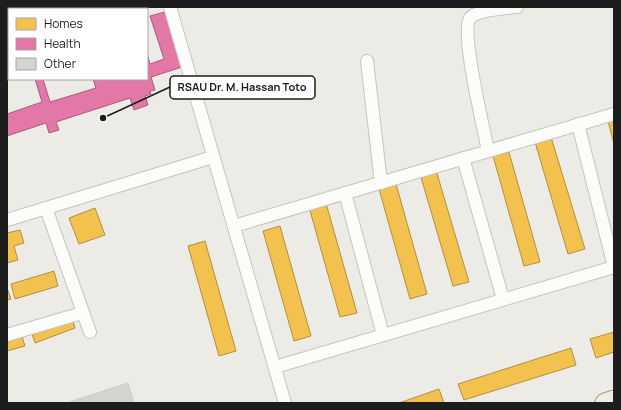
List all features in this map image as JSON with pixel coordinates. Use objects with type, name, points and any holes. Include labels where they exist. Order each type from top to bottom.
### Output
[{"type":"main road","points":[[605,403],[614,400]]},
{"type":"street","points":[[170,7],[275,367],[284,403]]},
{"type":"street","points":[[488,151],[468,47],[467,26],[470,17],[478,13],[517,7]]},
{"type":"street","points":[[367,61],[381,183]]},
{"type":"street","points":[[234,226],[614,114]]},
{"type":"street","points":[[275,367],[614,267],[578,124]]},
{"type":"street","points":[[7,220],[213,157]]},
{"type":"street","points":[[463,158],[503,300]]},
{"type":"street","points":[[345,193],[383,335]]},
{"type":"street","points":[[46,208],[90,332]]},
{"type":"street","points":[[7,335],[82,312]]},
{"type":"building: Homes","points":[[614,120],[614,144],[608,121]]},
{"type":"building: Homes","points":[[551,137],[585,249],[568,254],[535,142]]},
{"type":"building: Homes","points":[[509,152],[540,262],[524,266],[493,156]]},
{"type":"building: Homes","points":[[436,170],[469,282],[453,286],[420,174]]},
{"type":"building: Homes","points":[[396,184],[427,294],[410,299],[379,189]]},
{"type":"building: Homes","points":[[326,203],[357,313],[340,317],[309,207]]},
{"type":"building: Homes","points":[[95,208],[105,235],[79,244],[69,218]]},
{"type":"building: Homes","points":[[280,226],[311,336],[294,341],[263,231]]},
{"type":"building: Homes","points":[[20,230],[24,243],[14,246],[18,260],[7,263],[7,233]]},
{"type":"building: Homes","points":[[205,241],[236,351],[219,356],[188,246]]},
{"type":"building: Homes","points":[[54,271],[58,286],[15,299],[11,284]]},
{"type":"building: Homes","points":[[7,288],[11,299],[7,300]]},
{"type":"building: Homes","points":[[71,316],[75,328],[35,343],[31,331]]},
{"type":"building: Homes","points":[[614,332],[614,352],[596,358],[590,339]]},
{"type":"building: Homes","points":[[21,333],[25,346],[7,351],[7,338]]},
{"type":"building: Homes","points":[[571,348],[576,365],[464,400],[458,384]]},
{"type":"building: Homes","points":[[439,389],[444,403],[399,403]]},
{"type":"building: Health","points":[[80,7],[140,8],[80,8]]},
{"type":"building: Health","points":[[165,12],[182,67],[151,77],[155,90],[150,91],[151,94],[145,96],[148,105],[134,110],[130,98],[56,122],[59,130],[49,133],[46,123],[7,136],[7,114],[42,102],[35,80],[43,80],[50,102],[96,88],[93,80],[148,80],[148,57],[150,64],[164,59],[150,16]]},
{"type":"building: Health","points":[[7,24],[8,24],[7,60]]},
{"type":"building: Other","points":[[128,383],[134,403],[69,403],[69,402]]},
{"type":"place","name":"RSAU Dr. M. Hassan Toto","points":[[103,118]]}]
